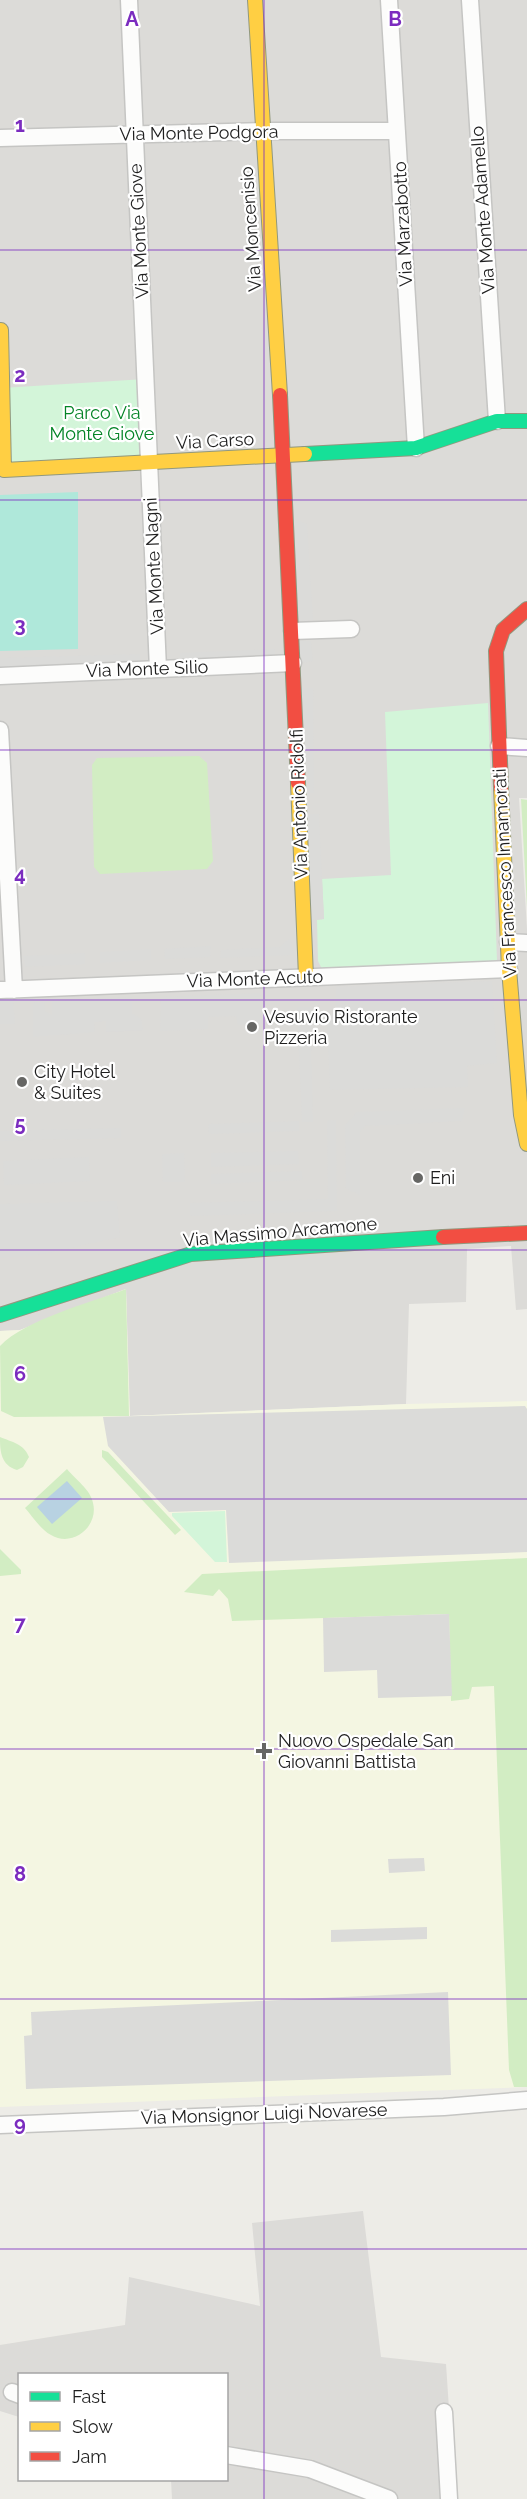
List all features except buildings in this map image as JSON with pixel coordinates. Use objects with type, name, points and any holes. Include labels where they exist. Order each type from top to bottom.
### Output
[{"type":"street","name":"Via Monte Giove","points":[[129,0],[149,462]]},
{"type":"street","name":"Via Moncenisio","points":[[255,0],[284,455]]},
{"type":"street","name":"Via Marzabotto","points":[[389,0],[416,448]]},
{"type":"street","name":"Via Monte Adamello","points":[[470,0],[497,421]]},
{"type":"street","name":"Via Monte Podgora","points":[[0,138],[262,131],[397,131]]},
{"type":"street","name":"Via Carso","points":[[1,330],[4,470],[416,448],[497,421],[527,421]]},
{"type":"street","name":"Via Antonio Ridolfi","points":[[284,455],[306,977]]},
{"type":"street","name":"Via Monte Nagni","points":[[149,462],[158,669]]},
{"type":"street","name":"Via Francesco Innamorati","points":[[527,609],[507,624],[497,641],[495,660],[509,969],[521,1115],[527,1144]]},
{"type":"street","points":[[292,630],[351,629]]},
{"type":"street","name":"Via Monte Silio","points":[[0,676],[293,663]]},
{"type":"street","points":[[0,730],[7,990]]},
{"type":"street","name":"Via Francesco Innamorati","points":[[499,746],[527,748]]},
{"type":"street","points":[[508,942],[527,943]]},
{"type":"street","name":"Via Monte Acuto","points":[[7,990],[509,969]]},
{"type":"street","name":"Via Massimo Arcamone","points":[[3,1313],[191,1254],[480,1234],[527,1233]]},
{"type":"street","name":"Via Monsignor Luigi Novarese","points":[[0,2125],[444,2107],[527,2100]]},
{"type":"street","points":[[444,2412],[449,2499]]},
{"type":"street","points":[[228,2455],[310,2469],[389,2499]]},
{"type":"shaded area","points":[[0,0],[527,0],[527,798],[519,798],[527,929],[527,1309],[516,1310],[511,1246],[467,1249],[466,1302],[409,1304],[406,1404],[129,1416],[126,1289],[20,1330],[0,1331]]},
{"type":"shaded area","points":[[290,517],[307,524],[313,620],[298,621]]},
{"type":"shaded area","points":[[297,641],[311,641],[313,661],[298,664]]},
{"type":"shaded area","points":[[275,649],[275,664],[180,668],[180,653]]},
{"type":"shaded area","points":[[140,654],[140,670],[0,676],[0,658]]},
{"type":"shaded area","points":[[298,688],[313,688],[314,793],[302,794]]},
{"type":"shaded area","points":[[305,814],[319,814],[324,919],[309,920]]},
{"type":"shaded area","points":[[290,938],[294,955],[220,958],[221,950],[280,947]]},
{"type":"shaded area","points":[[211,946],[210,957],[165,959],[164,949]]},
{"type":"shaded area","points":[[151,949],[151,960],[100,963],[100,952]]},
{"type":"shaded area","points":[[85,953],[85,964],[26,967],[23,956]]},
{"type":"shaded area","points":[[492,981],[497,1063],[467,1066],[468,1087],[330,1090],[327,1021],[336,1009],[336,987]]},
{"type":"shaded area","points":[[260,993],[262,1024],[238,1025],[236,1016],[208,1017],[208,1029],[160,1031],[161,997]]},
{"type":"shaded area","points":[[132,997],[132,1013],[141,1019],[143,1030],[106,1032],[106,1021],[94,1022],[95,1032],[33,1037],[33,1003],[44,1002],[45,1011],[52,1015],[52,1001]]},
{"type":"shaded area","points":[[0,1001],[13,1001],[15,1024],[0,1024]]},
{"type":"shaded area","points":[[297,1007],[310,1007],[313,1122],[302,1122]]},
{"type":"shaded area","points":[[465,1108],[462,1121],[365,1126],[360,1132],[360,1195],[346,1189],[345,1125],[357,1112]]},
{"type":"shaded area","points":[[336,1120],[337,1211],[190,1216],[190,1203],[328,1199],[327,1121]]},
{"type":"shaded area","points":[[299,1121],[299,1131],[209,1134],[208,1124]]},
{"type":"shaded area","points":[[121,1128],[121,1138],[0,1141],[0,1131]]},
{"type":"shaded area","points":[[298,1151],[299,1164],[211,1167],[211,1153]]},
{"type":"shaded area","points":[[184,1153],[185,1182],[163,1182],[162,1154]]},
{"type":"shaded area","points":[[89,1157],[90,1181],[4,1185],[3,1161]]},
{"type":"shaded area","points":[[301,1171],[303,1180],[211,1184],[211,1174]]},
{"type":"shaded area","points":[[117,1201],[120,1237],[34,1256],[0,1258],[0,1204]]},
{"type":"shaded area","name":"Nuovo Ospedale San Giovanni Battista","points":[[126,1289],[130,1416],[527,1401],[527,2087],[0,2107],[0,1331],[20,1330]]},
{"type":"shaded area","points":[[525,1406],[527,1409],[527,1552],[229,1563],[226,1510],[169,1512],[108,1446],[103,1417]]},
{"type":"shaded area","points":[[449,1614],[452,1696],[378,1698],[377,1670],[324,1672],[323,1618]]},
{"type":"shaded area","points":[[424,1858],[425,1871],[389,1873],[388,1859]]},
{"type":"shaded area","points":[[427,1927],[427,1939],[331,1942],[331,1930]]},
{"type":"shaded area","points":[[448,1992],[451,2075],[26,2089],[24,2036],[32,2035],[31,2012]]},
{"type":"shaded area","points":[[363,2211],[381,2357],[446,2364],[455,2499],[172,2499],[171,2481],[228,2481],[228,2373],[18,2373],[18,2417],[0,2411],[0,2345],[125,2325],[129,2277],[260,2306],[252,2223]]},
{"type":"green space","name":"Parco Via Monte Giove","points":[[145,379],[149,463],[4,470],[2,388]]},
{"type":"green space","points":[[78,492],[78,649],[0,651],[0,495]]},
{"type":"green space","points":[[488,703],[497,961],[322,969],[318,961],[317,920],[324,919],[322,879],[391,875],[385,712]]},
{"type":"green space","points":[[199,756],[207,763],[213,861],[207,869],[100,874],[94,867],[92,765],[97,758]]},
{"type":"green space","points":[[521,799],[527,800],[527,907]]},
{"type":"green space","points":[[126,1289],[129,1416],[14,1417],[1,1411],[0,1346],[11,1336],[42,1320]]},
{"type":"green space","points":[[0,1437],[24,1449],[29,1457],[23,1467],[17,1470],[8,1465],[1,1453]]},
{"type":"green space","points":[[102,1450],[108,1452],[181,1530],[175,1535],[102,1457]]},
{"type":"green space","points":[[67,1469],[92,1498],[94,1512],[88,1527],[76,1537],[68,1539],[47,1533],[25,1508]]},
{"type":"green space","points":[[225,1511],[227,1562],[215,1562],[172,1516],[172,1513]]},
{"type":"green space","points":[[0,1549],[21,1570],[21,1574],[0,1576]]},
{"type":"green space","points":[[527,1558],[527,2087],[514,2087],[509,2070],[494,1686],[472,1687],[469,1699],[451,1701],[449,1614],[232,1621],[228,1599],[219,1589],[213,1596],[184,1592],[202,1574]]},
{"type":"water","points":[[67,1481],[82,1498],[52,1524],[37,1507]]},
{"type":"traffic: fast","points":[[305,454],[416,448],[497,421],[527,421]]},
{"type":"traffic: fast","points":[[0,1315],[191,1254],[443,1237]]},
{"type":"traffic: slow","points":[[255,0],[280,395]]},
{"type":"traffic: slow","points":[[1,330],[4,470],[305,454]]},
{"type":"traffic: slow","points":[[298,783],[306,977]]},
{"type":"traffic: slow","points":[[501,788],[509,969],[521,1115],[527,1144]]},
{"type":"traffic: jam","points":[[280,395],[298,783]]},
{"type":"traffic: jam","points":[[501,788],[496,651],[503,630],[527,609]]},
{"type":"traffic: jam","points":[[443,1237],[527,1233]]},
{"type":"place","name":"Vesuvio Ristorante Pizzeria","points":[[252,1027]]},
{"type":"place","name":"City Hotel & Suites","points":[[22,1082]]},
{"type":"place","name":"Eni","points":[[418,1178]]},
{"type":"place","name":"Nuovo Ospedale San Giovanni Battista","points":[[264,1751]]}]
